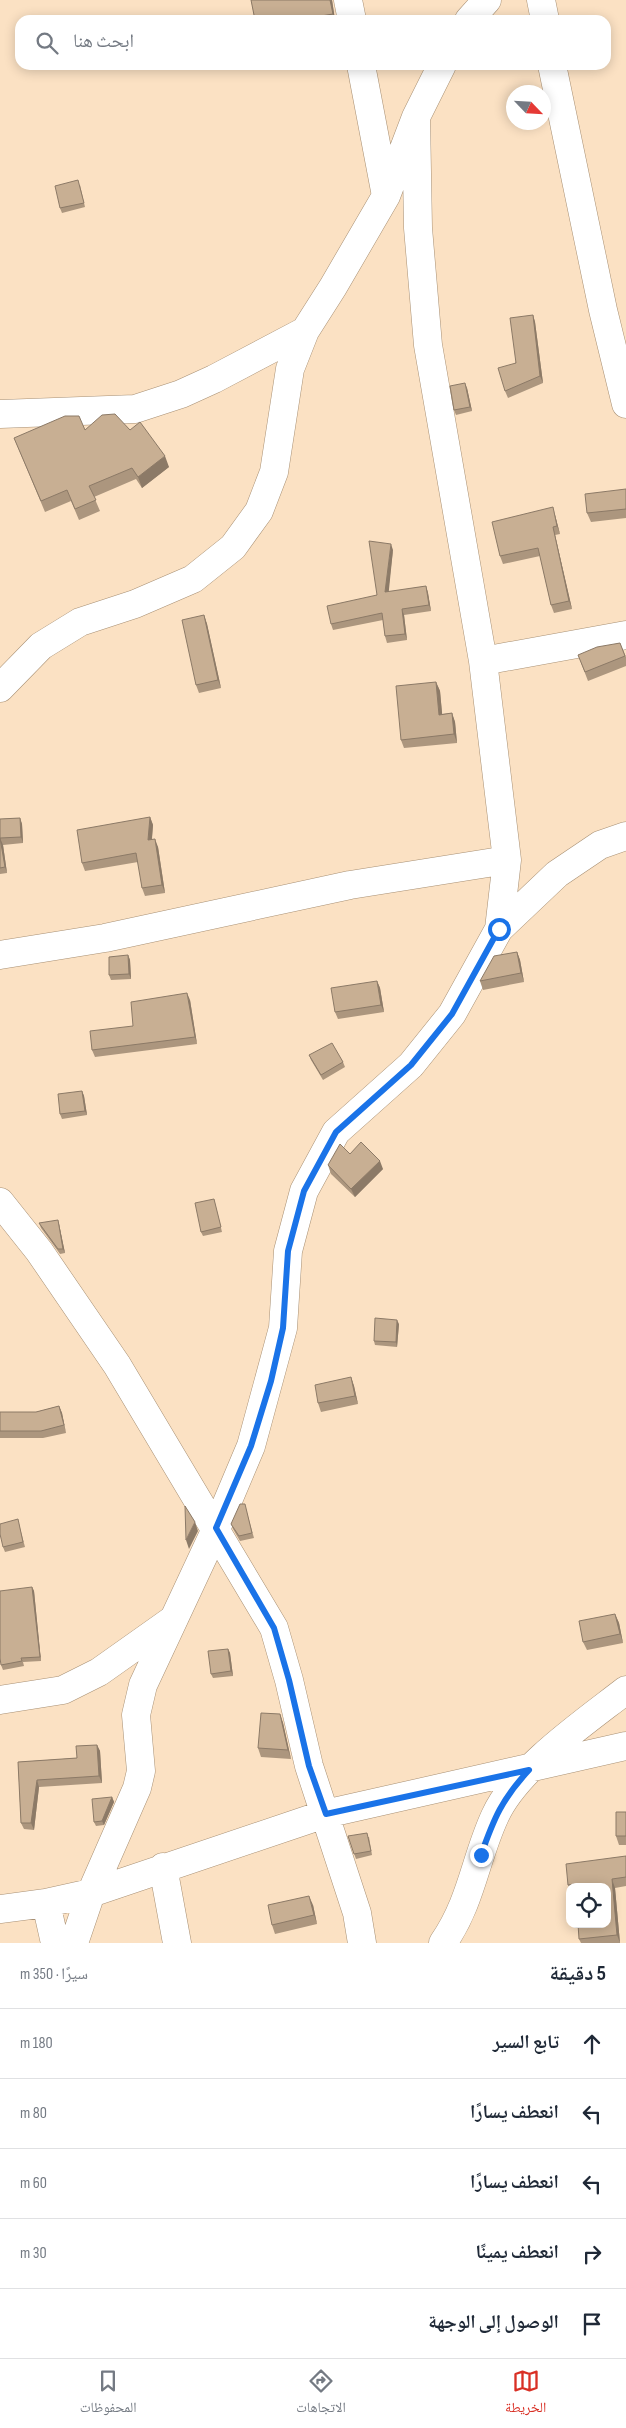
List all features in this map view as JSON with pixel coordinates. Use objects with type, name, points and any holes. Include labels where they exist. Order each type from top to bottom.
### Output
[{"type":"street","points":[[348,0],[351,15]]},
{"type":"street","points":[[465,15],[470,0]]},
{"type":"street","points":[[473,15],[486,0]]},
{"type":"street","points":[[541,0],[544,15]]},
{"type":"street","points":[[361,70],[386,196]]},
{"type":"street","points":[[0,688],[41,646],[80,622],[135,604],[194,579],[233,547],[259,510],[274,472],[290,369],[305,331],[386,196],[416,117],[440,70]]},
{"type":"street","points":[[553,70],[626,404]]},
{"type":"street","points":[[416,117],[418,228],[428,345],[483,661],[507,860],[499,929]]},
{"type":"street","points":[[0,414],[135,409],[181,394],[214,379],[305,331]]},
{"type":"street","points":[[483,661],[626,635]]},
{"type":"street","points":[[74,1943],[91,1893],[137,1788],[141,1771],[136,1715],[143,1685],[216,1528],[251,1446],[271,1381],[283,1328],[288,1251],[304,1191],[336,1132],[411,1065],[452,1014],[499,929],[557,874],[600,845],[626,836]]},
{"type":"street","points":[[0,955],[105,938],[350,885],[507,860]]},
{"type":"street","points":[[0,1202],[39,1251],[117,1365],[274,1628],[289,1680],[309,1766],[357,1913],[362,1943]]},
{"type":"street","points":[[0,1700],[63,1690],[99,1672],[173,1620]]},
{"type":"street","points":[[443,1943],[468,1898],[495,1816],[509,1791],[529,1770],[626,1690]]},
{"type":"street","points":[[0,1909],[46,1904],[91,1893],[163,1867],[326,1814],[529,1770],[626,1746]]},
{"type":"street","points":[[163,1867],[177,1943]]},
{"type":"street","points":[[46,1904],[55,1943]]},
{"type":"building","points":[[251,0],[330,0],[333,14],[327,15],[254,15]]},
{"type":"building","points":[[78,180],[84,203],[60,208],[55,186]]},
{"type":"building","points":[[533,315],[540,376],[505,391],[498,368],[516,363],[510,318]]},
{"type":"building","points":[[465,383],[470,407],[454,410],[450,386]]},
{"type":"building","points":[[115,414],[130,430],[140,422],[165,456],[138,477],[132,468],[89,486],[96,500],[75,509],[67,490],[41,501],[14,438],[65,416],[79,416],[85,430],[102,415]]},
{"type":"building","points":[[626,489],[626,509],[587,513],[585,494]]},
{"type":"building","points":[[553,507],[557,526],[553,527],[569,601],[551,605],[538,548],[500,556],[492,522]]},
{"type":"building","points":[[369,541],[391,544],[385,592],[426,586],[429,605],[402,609],[405,634],[385,636],[382,613],[331,624],[327,606],[377,595]]},
{"type":"building","points":[[204,615],[218,680],[196,685],[182,620]]},
{"type":"building","points":[[620,643],[625,656],[585,672],[578,655],[597,647]]},
{"type":"building","points":[[436,682],[439,715],[452,713],[454,734],[401,740],[396,686]]},
{"type":"building","points":[[150,817],[148,840],[155,839],[162,885],[142,888],[136,853],[82,863],[77,830]]},
{"type":"building","points":[[20,818],[21,837],[0,838],[0,819]]},
{"type":"building","points":[[0,838],[5,867],[0,868]]},
{"type":"building","points":[[517,952],[521,973],[480,981],[494,956]]},
{"type":"building","points":[[128,955],[129,974],[109,975],[109,957]]},
{"type":"building","points":[[377,981],[381,1005],[335,1012],[331,988]]},
{"type":"building","points":[[187,993],[195,1037],[92,1050],[90,1031],[133,1026],[131,1002]]},
{"type":"building","points":[[332,1043],[343,1062],[321,1075],[309,1055]]},
{"type":"building","points":[[82,1091],[85,1111],[60,1114],[58,1094]]},
{"type":"building","points":[[361,1142],[380,1161],[351,1189],[328,1165],[340,1144],[350,1154]]},
{"type":"building","points":[[214,1199],[221,1227],[201,1232],[195,1203]]},
{"type":"building","points":[[58,1220],[63,1249],[58,1249],[39,1223]]},
{"type":"building","points":[[375,1318],[397,1320],[396,1342],[374,1341]]},
{"type":"building","points":[[351,1377],[355,1396],[318,1403],[315,1385]]},
{"type":"building","points":[[59,1406],[64,1425],[41,1431],[0,1431],[0,1412],[36,1412]]},
{"type":"building","points":[[240,1504],[245,1504],[252,1533],[239,1536],[231,1524]]},
{"type":"building","points":[[185,1506],[195,1522],[186,1540]]},
{"type":"building","points":[[18,1519],[23,1542],[3,1547],[0,1524]]},
{"type":"building","points":[[32,1587],[40,1657],[21,1658],[22,1661],[1,1665],[0,1591]]},
{"type":"building","points":[[615,1614],[620,1634],[583,1642],[579,1621]]},
{"type":"building","points":[[228,1649],[231,1671],[211,1674],[208,1651]]},
{"type":"building","points":[[261,1713],[280,1714],[288,1750],[258,1748]]},
{"type":"building","points":[[97,1745],[99,1776],[37,1780],[31,1823],[21,1823],[18,1762],[77,1758],[76,1746]]},
{"type":"building","points":[[112,1797],[102,1821],[94,1822],[92,1799]]},
{"type":"building","points":[[616,1812],[626,1812],[626,1836],[616,1836]]},
{"type":"building","points":[[367,1833],[371,1851],[354,1854],[348,1836]]},
{"type":"building","points":[[626,1856],[626,1877],[612,1879],[617,1935],[579,1939],[578,1928],[611,1928],[611,1883],[568,1883],[566,1864]]},
{"type":"building","points":[[309,1896],[314,1915],[272,1925],[268,1905]]},
{"type":"route","points":[[481,1855],[495,1816],[509,1791],[529,1770],[326,1814],[309,1766],[289,1680],[274,1628],[216,1528],[251,1446],[271,1381],[283,1328],[288,1251],[304,1191],[336,1132],[411,1065],[452,1014],[499,929]]}]
